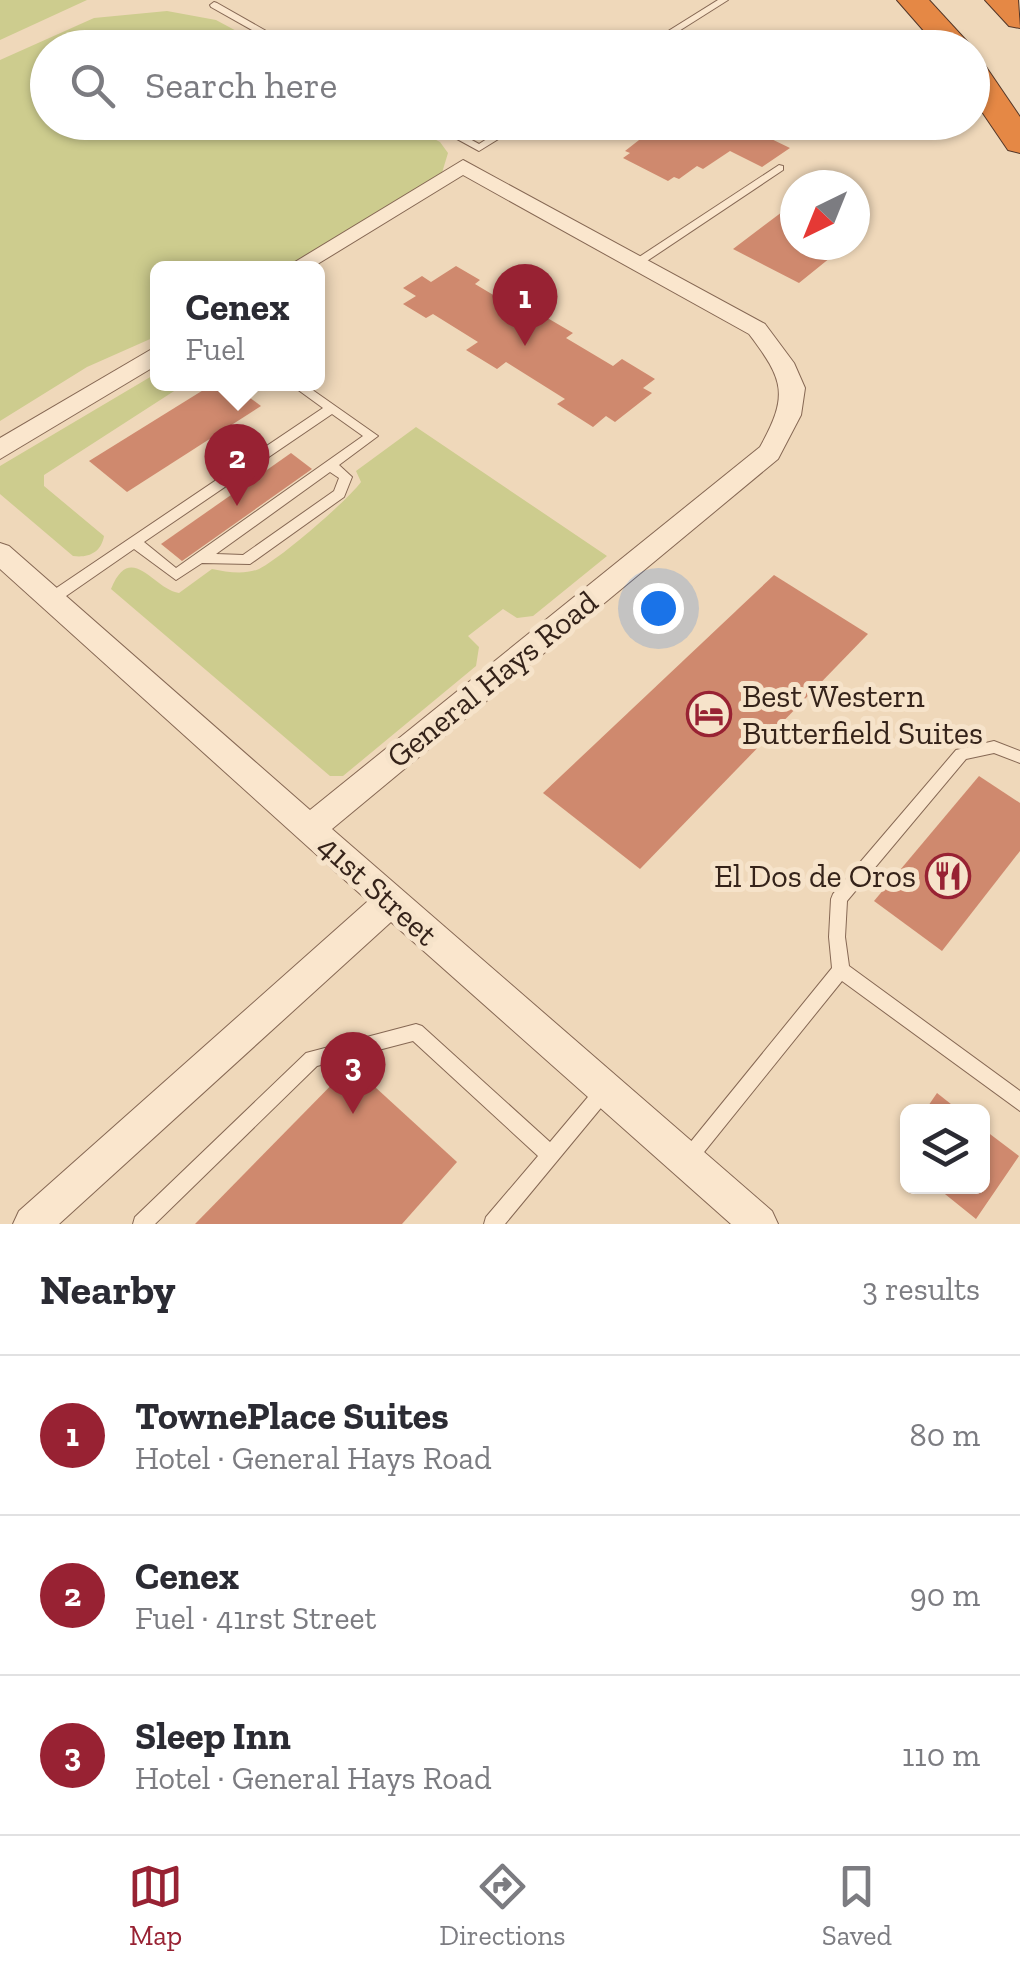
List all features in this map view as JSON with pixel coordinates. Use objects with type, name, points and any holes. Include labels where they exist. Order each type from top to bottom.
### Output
[{"type":"highway","points":[[912,0],[940,30]]},
{"type":"highway","points":[[1000,0],[1020,19]]},
{"type":"highway","points":[[990,84],[1020,113]]},
{"type":"highway","points":[[990,96],[1020,143]]},
{"type":"street","name":"General Hays Road","points":[[309,829],[769,452],[794,410],[790,370],[756,329],[637,263],[471,157]]},
{"type":"street","points":[[307,261],[471,157]]},
{"type":"street","points":[[0,450],[150,358]]},
{"type":"street","name":"41st Street","points":[[0,554],[759,1224]]},
{"type":"street","points":[[33,1223],[390,901]]},
{"type":"lane","points":[[675,30],[724,0]]},
{"type":"lane","points":[[214,6],[259,30]]},
{"type":"lane","points":[[452,140],[471,157],[495,140]]},
{"type":"lane","points":[[637,263],[779,168]]},
{"type":"lane","points":[[136,542],[176,575],[372,436],[306,391]]},
{"type":"lane","points":[[51,599],[332,408]]},
{"type":"lane","points":[[199,558],[245,560],[339,494],[346,477],[330,465]]},
{"type":"lane","points":[[1020,757],[994,747],[961,754],[839,899],[836,937],[841,970],[1020,1102]]},
{"type":"lane","points":[[686,1161],[841,970]]},
{"type":"lane","points":[[142,1224],[312,1059],[416,1032],[550,1155]]},
{"type":"lane","points":[[492,1224],[604,1091]]},
{"type":"shaded area","points":[[0,0],[87,0],[0,40]]},
{"type":"shaded area","points":[[167,11],[216,20],[235,30],[67,30],[94,18]]},
{"type":"shaded area","points":[[30,47],[30,140],[436,140],[448,153],[441,176],[299,261],[150,261],[150,339],[87,367],[0,421],[0,60]]},
{"type":"shaded area","points":[[150,377],[150,391],[174,391],[44,475],[44,486],[104,536],[93,553],[73,556],[0,494],[0,466]]},
{"type":"shaded area","points":[[416,427],[607,556],[533,616],[517,618],[503,609],[468,636],[479,647],[476,666],[343,776],[330,776],[111,589],[127,569],[135,568],[179,593],[212,569],[259,569],[297,542],[354,491],[361,482],[356,471]]},
{"type":"building","points":[[639,140],[774,140],[790,148],[762,167],[730,151],[703,169],[697,166],[679,179],[668,181],[623,158],[630,153],[625,151]]},
{"type":"building","points":[[780,214],[780,260],[827,260],[799,283],[733,249]]},
{"type":"building","points":[[456,266],[480,280],[475,284],[537,321],[544,316],[573,333],[566,338],[613,366],[622,359],[655,379],[643,388],[652,393],[615,422],[606,416],[593,427],[557,404],[565,399],[506,362],[497,369],[466,350],[478,342],[433,314],[426,318],[403,304],[416,296],[403,288],[422,276],[431,282]]},
{"type":"building","points":[[202,391],[241,391],[261,406],[127,492],[89,461]]},
{"type":"building","points":[[291,453],[312,469],[182,561],[161,544]]},
{"type":"building","name":"Best Western Butterfield Suites","points":[[774,575],[868,634],[640,869],[543,793]]},
{"type":"building","name":"El Dos de Oros","points":[[979,776],[1020,803],[1020,851],[942,951],[874,901]]},
{"type":"building","points":[[351,1065],[457,1162],[402,1224],[195,1224]]},
{"type":"building","points":[[937,1093],[951,1104],[929,1104]]},
{"type":"building","points":[[990,1134],[1019,1156],[976,1219],[945,1194],[990,1194]]},
{"type":"place","name":"TownePlace Suites","points":[[525,346]]},
{"type":"place","name":"Cenex","points":[[237,506]]},
{"type":"place","name":"Best Western Butterfield Suites","points":[[709,714]]},
{"type":"place","name":"El Dos de Oros","points":[[948,876]]},
{"type":"place","name":"Sleep Inn","points":[[353,1114]]}]
